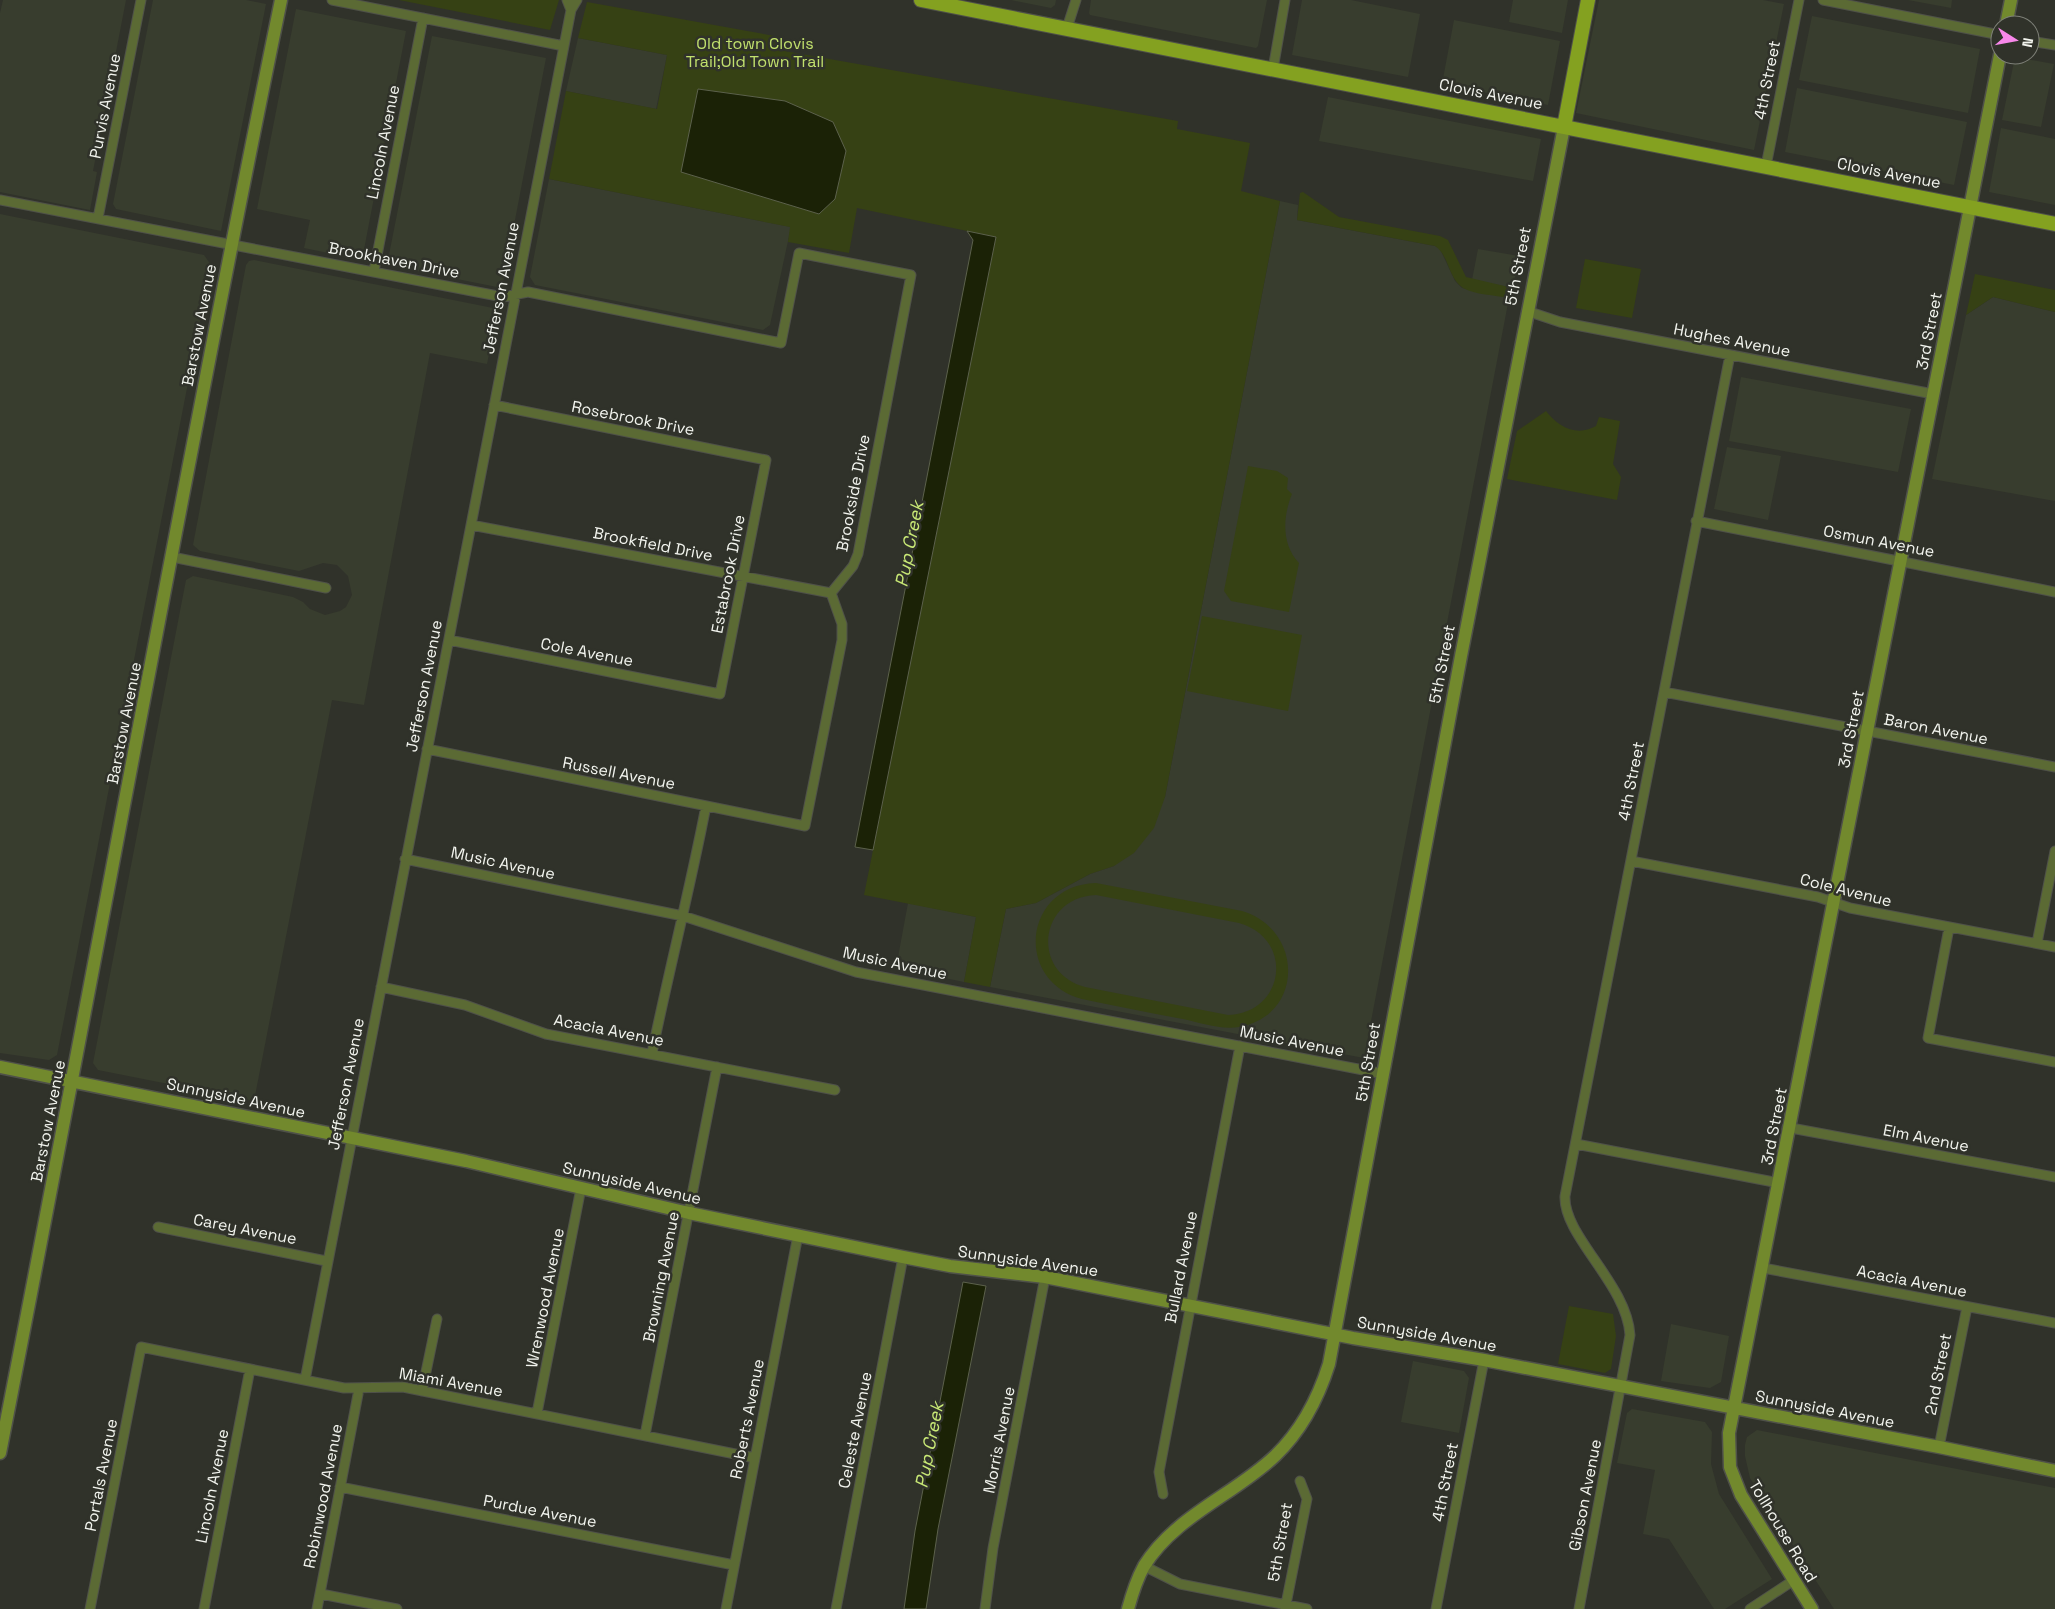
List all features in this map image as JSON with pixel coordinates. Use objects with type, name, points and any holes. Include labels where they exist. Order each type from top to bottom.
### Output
[{"type":"main road","name":"Barstow Avenue","points":[[0,1453],[231,244],[281,0]]},
{"type":"main road","name":"Clovis Avenue","points":[[921,0],[2055,224]]},
{"type":"main road","name":"5th Street","points":[[1335,1335],[1527,311],[1588,0]]},
{"type":"main road","points":[[2008,15],[2011,0]]},
{"type":"main road","name":"3rd Street","points":[[1734,1409],[1791,1128],[1998,65]]},
{"type":"main road","name":"Sunnyside Avenue","points":[[0,1067],[352,1138],[689,1213],[904,1257],[950,1266],[1045,1277],[1335,1335],[1484,1360],[2055,1471]]},
{"type":"main road","points":[[1128,1609],[1134,1587],[1144,1566],[1164,1540],[1180,1526],[1250,1478],[1275,1456],[1297,1432],[1312,1409],[1322,1386],[1335,1335]]},
{"type":"main road","name":"Tollhouse Road","points":[[1734,1409],[1728,1452],[1733,1478],[1740,1495],[1812,1609]]},
{"type":"street","name":"Purvis Avenue","points":[[98,218],[141,0]]},
{"type":"street","points":[[332,0],[564,46]]},
{"type":"street","points":[[567,0],[571,10]]},
{"type":"street","name":"Jefferson Avenue","points":[[304,1380],[571,10],[578,0]]},
{"type":"street","points":[[1067,28],[1076,0]]},
{"type":"street","points":[[1272,69],[1285,0]]},
{"type":"street","name":"4th Street","points":[[1766,166],[1799,0]]},
{"type":"street","points":[[1823,0],[1990,33]]},
{"type":"street","name":"Lincoln Avenue","points":[[374,271],[423,18]]},
{"type":"street","points":[[2040,43],[2055,46]]},
{"type":"street","name":"Brookhaven Drive","points":[[0,200],[503,297],[528,292],[781,342]]},
{"type":"street","name":"Brookside Drive","points":[[781,342],[798,253],[911,275],[858,554],[853,566],[831,593]]},
{"type":"street","name":"Hughes Avenue","points":[[1527,311],[1555,321],[1933,394]]},
{"type":"street","name":"4th Street","points":[[1621,1387],[1630,1343],[1626,1311],[1567,1213],[1566,1196],[1730,354]]},
{"type":"street","name":"Rosebrook Drive","points":[[494,405],[766,460]]},
{"type":"street","name":"Estabrook Drive","points":[[720,694],[766,460]]},
{"type":"street","name":"Osmun Avenue","points":[[1696,521],[1901,560],[2055,592]]},
{"type":"street","name":"Brookfield Drive","points":[[471,525],[831,593]]},
{"type":"street","points":[[172,557],[326,588]]},
{"type":"street","name":"Russell Avenue","points":[[427,749],[805,826],[842,640],[842,624],[831,593]]},
{"type":"street","name":"Cole Avenue","points":[[448,640],[720,694]]},
{"type":"street","name":"Baron Avenue","points":[[1664,692],[2055,767]]},
{"type":"street","points":[[652,1053],[682,916],[687,903],[706,806]]},
{"type":"street","points":[[2037,943],[2055,851]]},
{"type":"street","name":"Music Avenue","points":[[405,859],[682,916],[856,972],[1384,1074]]},
{"type":"street","name":"Cole Avenue","points":[[1631,860],[1818,897],[1850,908],[2055,947]]},
{"type":"street","points":[[1949,928],[1928,1038],[2055,1062]]},
{"type":"street","name":"Acacia Avenue","points":[[380,987],[464,1005],[546,1034],[652,1053],[835,1090]]},
{"type":"street","name":"Bullard Avenue","points":[[1163,1494],[1159,1472],[1240,1046]]},
{"type":"street","name":"Browning Avenue","points":[[645,1435],[717,1067]]},
{"type":"street","name":"Elm Avenue","points":[[1791,1128],[2055,1177]]},
{"type":"street","points":[[1576,1144],[1779,1183]]},
{"type":"street","name":"Wrenwood Avenue","points":[[538,1413],[581,1188]]},
{"type":"street","name":"Carey Avenue","points":[[158,1227],[326,1261]]},
{"type":"street","name":"Roberts Avenue","points":[[726,1609],[798,1236]]},
{"type":"street","name":"Celeste Avenue","points":[[836,1609],[904,1257]]},
{"type":"street","name":"Acacia Avenue","points":[[1763,1268],[2055,1323]]},
{"type":"street","name":"Morris Avenue","points":[[985,1609],[993,1548],[1045,1277]]},
{"type":"street","name":"2nd Street","points":[[1939,1447],[1967,1306]]},
{"type":"street","points":[[422,1391],[437,1319]]},
{"type":"street","name":"Miami Avenue","points":[[141,1347],[359,1390],[387,1386],[422,1391],[755,1458]]},
{"type":"street","name":"Portals Avenue","points":[[90,1609],[141,1347]]},
{"type":"street","name":"4th Street","points":[[1436,1609],[1484,1360]]},
{"type":"street","name":"Lincoln Avenue","points":[[204,1609],[250,1369]]},
{"type":"street","name":"Gibson Avenue","points":[[1579,1609],[1621,1387]]},
{"type":"street","name":"Robinwood Avenue","points":[[318,1609],[359,1390]]},
{"type":"street","name":"5th Street","points":[[1286,1607],[1306,1499],[1300,1481]]},
{"type":"street","name":"Purdue Avenue","points":[[340,1487],[734,1565]]},
{"type":"street","points":[[1144,1566],[1180,1584],[1286,1607],[1308,1609]]},
{"type":"street","points":[[1750,1609],[1794,1580]]},
{"type":"street","points":[[321,1594],[397,1609]]},
{"type":"shaded area","points":[[3,0],[126,0],[93,171],[97,172],[90,210],[0,192],[0,13]]},
{"type":"shaded area","points":[[153,0],[246,0],[266,4],[221,231],[116,209],[113,204]]},
{"type":"shaded area","points":[[1011,0],[1056,0],[1055,5],[1051,8]]},
{"type":"shaded area","points":[[1091,0],[1267,0],[1258,46],[1256,48],[1090,15]]},
{"type":"shaded area","points":[[1302,0],[1351,0],[1420,14],[1408,77],[1292,55]]},
{"type":"shaded area","points":[[1513,0],[1568,0],[1562,33],[1509,22]]},
{"type":"shaded area","points":[[1599,0],[1763,0],[1784,4],[1754,150],[1576,113]]},
{"type":"shaded area","points":[[1908,0],[1952,0],[1951,8]]},
{"type":"shaded area","points":[[296,9],[406,31],[362,260],[304,248],[310,220],[257,209]]},
{"type":"shaded area","points":[[1812,16],[1980,49],[1968,113],[1799,80]]},
{"type":"shaded area","points":[[1454,20],[1560,41],[1548,105],[1442,84]]},
{"type":"shaded area","points":[[432,36],[546,58],[502,288],[387,265]]},
{"type":"shaded area","points":[[578,38],[667,55],[656,109],[566,91]]},
{"type":"shaded area","points":[[2040,61],[2054,64],[2041,127],[2002,120],[2013,65],[2040,65]]},
{"type":"shaded area","points":[[1797,88],[1967,122],[1954,185],[1785,152]]},
{"type":"shaded area","points":[[698,89],[785,101],[833,122],[846,151],[835,199],[819,214],[681,172]]},
{"type":"shaded area","points":[[1328,97],[1541,139],[1533,181],[1319,141]]},
{"type":"shaded area","points":[[2001,128],[2055,139],[2055,205],[1989,192]]},
{"type":"shaded area","points":[[549,179],[791,227],[770,325],[763,330],[535,285],[530,277]]},
{"type":"shaded area","points":[[1280,201],[1298,205],[1297,220],[1435,246],[1440,249],[1455,281],[1462,288],[1509,298],[1364,1058],[990,987],[1006,909],[1036,903],[1090,874],[1114,866],[1165,797]]},
{"type":"shaded area","points":[[0,214],[204,255],[211,265],[57,1055],[49,1060],[0,1053]]},
{"type":"shaded area","points":[[967,231],[996,237],[873,850],[855,847],[973,240]]},
{"type":"shaded area","points":[[1478,249],[1519,256],[1513,288],[1472,280]]},
{"type":"shaded area","points":[[254,260],[498,309],[487,364],[430,353],[364,705],[332,700],[254,1101],[98,1070],[93,1063],[186,580],[193,576],[293,597],[303,602],[310,609],[325,615],[340,611],[346,607],[352,595],[348,576],[337,565],[323,563],[299,571],[200,551],[193,545],[246,265],[249,261]]},
{"type":"shaded area","points":[[1993,297],[2055,312],[2055,501],[1932,479],[1966,315]]},
{"type":"shaded area","points":[[1741,377],[1911,409],[1898,472],[1729,441]]},
{"type":"shaded area","points":[[1727,447],[1781,456],[1768,520],[1714,509]]},
{"type":"shaded area","points":[[908,903],[976,917],[964,982],[896,968]]},
{"type":"shaded area","points":[[963,1282],[986,1286],[938,1529],[926,1609],[904,1609],[915,1531]]},
{"type":"shaded area","points":[[1671,1324],[1729,1336],[1721,1382],[1710,1388],[1661,1381]]},
{"type":"shaded area","points":[[1413,1361],[1464,1371],[1469,1378],[1459,1433],[1401,1422]]},
{"type":"shaded area","points":[[1632,1409],[1705,1422],[1712,1432],[1711,1464],[1719,1494],[1772,1579],[1725,1609],[1714,1609],[1669,1539],[1643,1534],[1655,1470],[1617,1463],[1627,1413]]},
{"type":"shaded area","points":[[1757,1430],[2055,1488],[2055,1609],[1834,1609],[1750,1478],[1745,1456],[1745,1445],[1747,1437]]},
{"type":"green space","points":[[399,0],[559,0],[550,30]]},
{"type":"green space","name":"Old town Clovis Trail;Old Town Trail","points":[[587,2],[780,37],[779,50],[1178,121],[1177,129],[1250,143],[1241,191],[1280,201],[1165,797],[1154,828],[1134,853],[1114,866],[1090,874],[1036,903],[1006,909],[990,987],[964,982],[976,917],[864,895],[996,237],[857,208],[849,253],[788,242],[790,227],[549,179],[566,91],[657,109],[667,55],[578,38]]},
{"type":"green space","points":[[1303,192],[1339,217],[1440,236],[1448,240],[1466,277],[1513,288],[1509,298],[1463,288],[1454,278],[1440,250],[1435,246],[1297,220],[1300,193]]},
{"type":"green space","points":[[1585,259],[1641,269],[1632,318],[1576,308]]},
{"type":"green space","points":[[1975,274],[2055,290],[2055,312],[1993,297],[1966,315]]},
{"type":"green space","points":[[1546,411],[1562,426],[1582,431],[1596,426],[1599,417],[1620,421],[1613,464],[1621,477],[1617,500],[1507,479],[1517,431]]},
{"type":"green space","points":[[1248,466],[1277,471],[1288,478],[1287,489],[1292,494],[1287,511],[1285,530],[1289,547],[1299,563],[1289,612],[1231,601],[1224,591]]},
{"type":"green space","points":[[1202,616],[1302,635],[1288,711],[1187,691]]},
{"type":"green space","points":[[1096,883],[1242,911],[1262,921],[1277,935],[1285,952],[1288,971],[1285,990],[1276,1006],[1261,1019],[1239,1027],[1225,1028],[1082,999],[1060,989],[1045,973],[1037,954],[1036,935],[1042,916],[1054,899],[1072,888]],"holes":[[[1096,895],[1239,923],[1257,931],[1269,944],[1275,959],[1276,974],[1271,989],[1262,1002],[1247,1011],[1228,1015],[1085,987],[1067,979],[1056,967],[1049,952],[1048,936],[1053,921],[1062,908],[1077,899]]]},
{"type":"green space","points":[[1569,1306],[1613,1314],[1616,1336],[1611,1369],[1605,1373],[1558,1364]]},
{"type":"water label","name":"Pup Creek","points":[[909,544]]},
{"type":"water label","name":"Pup Creek","points":[[929,1445]]}]
